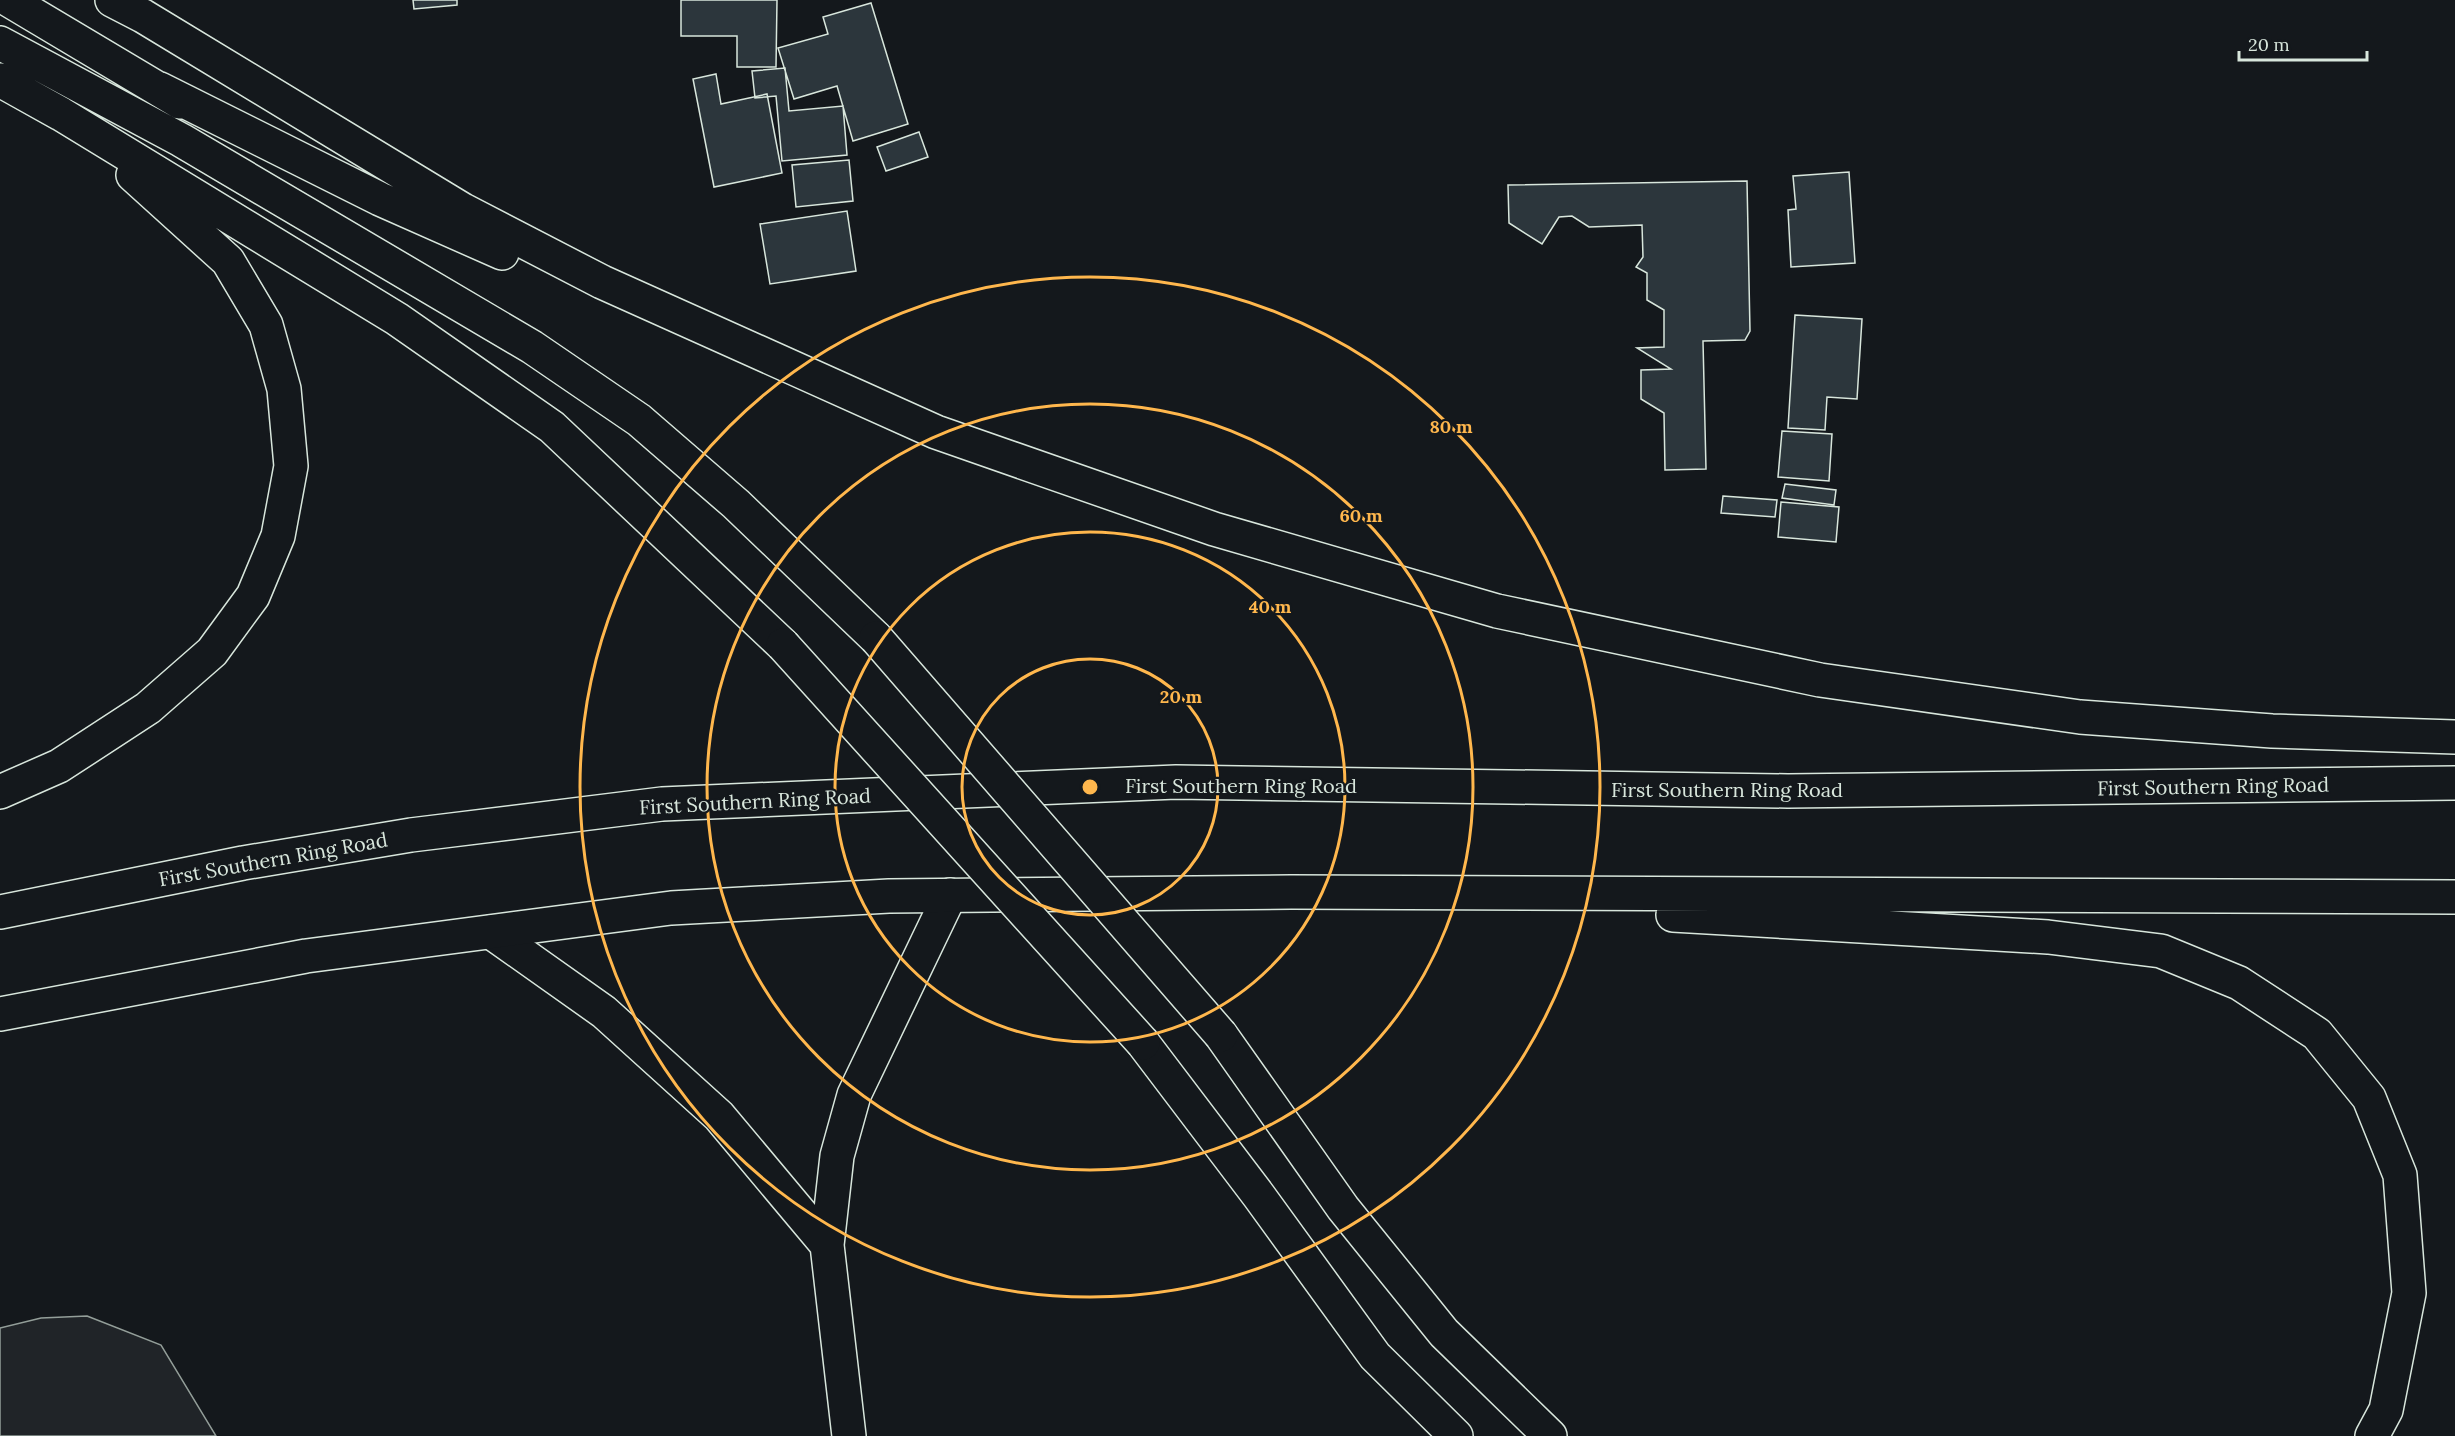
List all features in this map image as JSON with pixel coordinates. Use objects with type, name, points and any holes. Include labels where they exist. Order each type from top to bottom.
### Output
[{"type":"main road","points":[[9,0],[160,89],[379,235],[523,326],[639,420],[736,504],[876,638],[1221,1035],[1343,1208],[1444,1334],[1550,1436]]},
{"type":"main road","points":[[112,0],[143,16],[463,210],[582,272],[936,432]]},
{"type":"main road","points":[[0,43],[181,140],[511,335],[639,420]]},
{"type":"main road","points":[[0,80],[61,114],[397,319],[552,428],[783,645],[1143,1043],[1259,1196],[1375,1356],[1456,1436]]},
{"type":"main road","points":[[160,89],[380,199],[533,266],[936,432],[1214,529],[1497,611],[1820,680],[2080,717],[2272,731],[2455,737]]},
{"type":"main road","points":[[0,792],[59,766],[138,715],[212,652],[253,596],[278,536],[291,465],[284,388],[266,326],[228,261],[130,172],[61,114]]},
{"type":"main road","name":"First Southern Ring Road","points":[[0,912],[232,865],[411,836],[686,803],[1176,782],[1788,791],[2455,783]]},
{"type":"main road","points":[[1291,892],[2048,937],[2161,951],[2239,983],[2317,1034],[2369,1098],[2400,1175],[2409,1293],[2386,1410],[2372,1436]]},
{"type":"main road","points":[[0,1014],[306,956],[671,908],[889,896],[1291,892],[2455,897]]},
{"type":"main road","points":[[849,1436],[827,1245],[837,1156],[854,1095],[950,895]]},
{"type":"main road","points":[[491,932],[604,1012],[719,1116],[827,1245]]},
{"type":"shaded area","points":[[87,1316],[161,1345],[216,1436],[0,1436],[0,1328],[41,1318]]},
{"type":"building","points":[[413,0],[457,0],[457,5],[414,9]]},
{"type":"building","points":[[681,0],[777,0],[776,67],[737,67],[737,36],[681,36]]},
{"type":"building","points":[[871,3],[908,124],[853,141],[837,86],[794,99],[778,48],[828,34],[823,17]]},
{"type":"building","points":[[785,68],[789,111],[843,106],[847,155],[782,161],[776,96],[755,98],[752,71]]},
{"type":"building","points":[[716,74],[721,104],[767,94],[782,173],[714,187],[693,79]]},
{"type":"building","points":[[919,132],[928,157],[886,171],[877,147]]},
{"type":"building","points":[[849,160],[853,201],[796,207],[792,165]]},
{"type":"building","points":[[1849,172],[1855,263],[1791,267],[1788,210],[1796,209],[1793,176]]},
{"type":"building","points":[[1747,181],[1750,331],[1745,340],[1703,341],[1706,469],[1665,470],[1664,413],[1641,399],[1641,370],[1671,369],[1637,348],[1664,347],[1664,310],[1647,300],[1647,273],[1636,267],[1643,257],[1642,225],[1589,227],[1572,216],[1559,217],[1542,244],[1509,223],[1508,185]]},
{"type":"building","points":[[847,211],[856,271],[770,284],[760,224]]},
{"type":"building","points":[[1795,315],[1862,319],[1857,399],[1827,397],[1825,430],[1788,428]]},
{"type":"building","points":[[1782,431],[1832,434],[1829,481],[1778,477]]},
{"type":"building","points":[[1785,484],[1836,490],[1834,505],[1782,498]]},
{"type":"building","points":[[1723,496],[1777,500],[1775,517],[1721,513]]},
{"type":"building","points":[[1781,502],[1839,507],[1836,542],[1778,537]]}]
